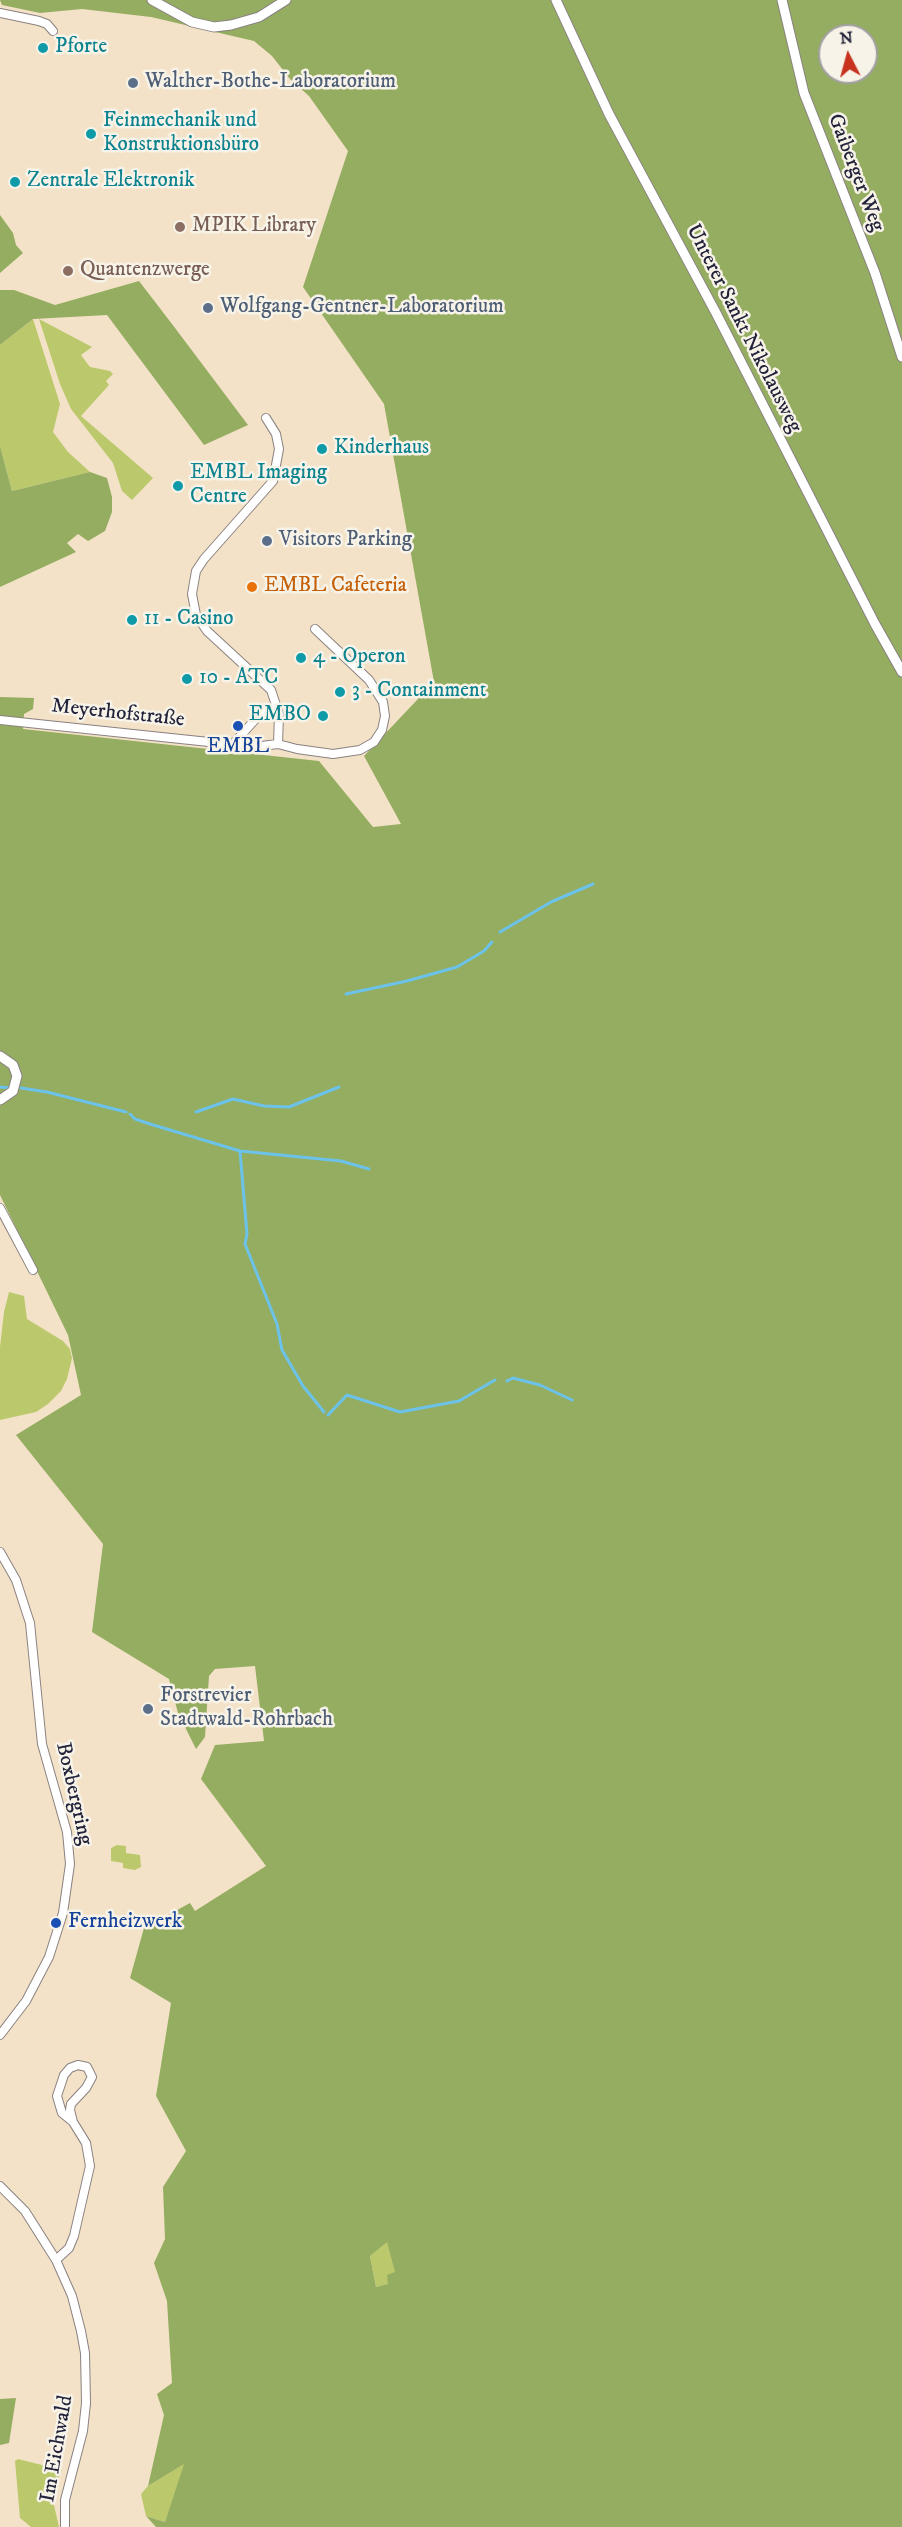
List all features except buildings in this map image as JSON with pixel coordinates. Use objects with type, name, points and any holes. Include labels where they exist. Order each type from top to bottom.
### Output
[{"type":"street","points":[[152,0],[192,22],[217,27],[259,17],[286,0]]},
{"type":"street","name":"Unterer Sankt Nikolausweg","points":[[556,0],[598,92],[716,313],[874,624],[902,672]]},
{"type":"street","name":"Gaiberger Weg","points":[[782,0],[804,93],[884,299],[902,357]]},
{"type":"street","points":[[0,13],[39,21],[47,24],[53,31]]},
{"type":"street","points":[[266,418],[276,434],[279,449],[273,481],[204,559],[194,578],[192,594],[196,615],[207,632],[271,690],[278,707],[278,744]]},
{"type":"street","name":"Meyerhofstraße","points":[[0,720],[261,747],[278,744],[308,751],[352,752],[374,742],[384,725],[384,706],[374,685],[315,628]]},
{"type":"street","points":[[233,744],[262,712],[278,707]]},
{"type":"street","points":[[0,1056],[13,1065],[17,1076],[13,1091],[0,1100]]},
{"type":"street","points":[[0,1208],[33,1270]]},
{"type":"street","name":"Boxbergring","points":[[0,1552],[16,1580],[30,1623],[42,1744],[65,1822],[70,1855],[63,1913],[49,1957],[26,2001],[0,2035]]},
{"type":"street","points":[[56,2260],[72,2243],[89,2172],[87,2146],[73,2122],[62,2114],[57,2096],[64,2075],[70,2068],[78,2065],[87,2067],[92,2077],[86,2088],[71,2104],[73,2122]]},
{"type":"street","name":"Im Eichwald","points":[[0,2186],[24,2211],[56,2260],[72,2296],[81,2331],[87,2378],[83,2431],[65,2500],[65,2527]]},
{"type":"green space","points":[[0,0],[902,0],[902,2527],[156,2527],[146,2516],[165,2522],[184,2464],[148,2486],[164,2415],[157,2394],[172,2383],[167,2301],[154,2263],[165,2239],[163,2187],[186,2151],[156,2096],[171,2003],[130,1978],[144,1928],[190,1903],[195,1911],[266,1866],[201,1779],[215,1745],[264,1741],[255,1666],[215,1669],[209,1676],[205,1737],[196,1749],[178,1713],[169,1679],[92,1632],[103,1544],[16,1435],[81,1395],[68,1335],[0,1195],[0,697],[34,698],[33,709],[24,714],[23,729],[319,761],[373,827],[401,824],[364,756],[434,682],[384,404],[303,287],[348,151],[309,96],[290,79],[272,56],[254,41],[151,17],[82,9],[40,13],[2,5]],"holes":[[[387,2242],[395,2272],[387,2275],[388,2284],[376,2287],[370,2256]]]},
{"type":"green space","points":[[0,215],[13,233],[16,245],[23,253],[0,273]]},
{"type":"green space","points":[[139,281],[248,425],[204,445],[107,315],[33,319],[0,345],[0,290],[14,290],[55,305]]},
{"type":"green space","points":[[33,319],[60,404],[53,432],[68,452],[90,472],[12,491],[0,446],[0,345]]},
{"type":"green space","points":[[39,319],[92,347],[81,355],[90,367],[110,371],[113,374],[106,381],[109,385],[81,416],[153,478],[132,500],[122,491],[113,463],[71,409],[60,384]]},
{"type":"green space","points":[[0,446],[12,491],[90,472],[107,478],[112,497],[112,512],[105,531],[88,541],[78,534],[67,543],[76,552],[0,587]]},
{"type":"green space","points":[[9,1292],[24,1296],[27,1319],[63,1341],[70,1349],[72,1358],[67,1379],[61,1391],[48,1404],[36,1412],[0,1420],[0,1347]]},
{"type":"green space","points":[[117,1845],[126,1846],[126,1853],[140,1855],[141,1867],[135,1870],[123,1868],[123,1863],[111,1861],[111,1848]]},
{"type":"green space","points":[[387,2241],[396,2273],[389,2284],[376,2287],[370,2256]]},
{"type":"green space","points":[[16,2398],[9,2443],[0,2445],[0,2399]]},
{"type":"green space","points":[[18,2459],[62,2470],[55,2486],[53,2501],[59,2527],[31,2527],[20,2518],[15,2461]]},
{"type":"green space","points":[[185,2463],[165,2522],[146,2516],[141,2494],[148,2486]]},
{"type":"waterway","points":[[500,932],[551,902],[593,884]]},
{"type":"waterway","points":[[346,994],[457,967],[484,951],[492,942]]},
{"type":"waterway","points":[[0,1087],[10,1088]]},
{"type":"waterway","points":[[196,1112],[233,1099],[264,1106],[289,1107],[339,1087]]},
{"type":"waterway","points":[[21,1088],[47,1092],[126,1112]]},
{"type":"waterway","points":[[130,1114],[135,1119],[240,1151],[341,1161],[369,1169]]},
{"type":"waterway","points":[[240,1151],[247,1234],[245,1244],[277,1324],[282,1350],[303,1386],[324,1412]]},
{"type":"waterway","points":[[507,1381],[513,1378],[540,1385],[572,1400]]},
{"type":"waterway","points":[[328,1415],[347,1395],[400,1412],[459,1401],[495,1380]]},
{"type":"place","name":"Pforte","points":[[43,48]]},
{"type":"place","name":"Walther-Bothe-Laboratorium","points":[[133,83]]},
{"type":"place","name":"Feinmechanik und Konstruktionsbüro","points":[[91,134]]},
{"type":"place","name":"Zentrale Elektronik","points":[[15,182]]},
{"type":"place","name":"MPIK Library","points":[[180,227]]},
{"type":"place","name":"Quantenzwerge","points":[[68,271]]},
{"type":"place","name":"Wolfgang-Gentner-Laboratorium","points":[[208,308]]},
{"type":"place","name":"Kinderhaus","points":[[322,449]]},
{"type":"place","name":"EMBL Imaging Centre","points":[[178,486]]},
{"type":"place","name":"Visitors Parking","points":[[267,541]]},
{"type":"place","name":"EMBL Cafeteria","points":[[252,587]]},
{"type":"place","name":"11 - Casino","points":[[132,620]]},
{"type":"place","name":"4 - Operon","points":[[301,658]]},
{"type":"place","name":"10 - ATC","points":[[187,679]]},
{"type":"place","name":"3 - Containment","points":[[340,692]]},
{"type":"place","name":"EMBO","points":[[323,716]]},
{"type":"place","name":"EMBL","points":[[238,726]]},
{"type":"place","name":"Forstrevier Stadtwald-Rohrbach","points":[[148,1709]]},
{"type":"place","name":"Fernheizwerk","points":[[56,1923]]}]
